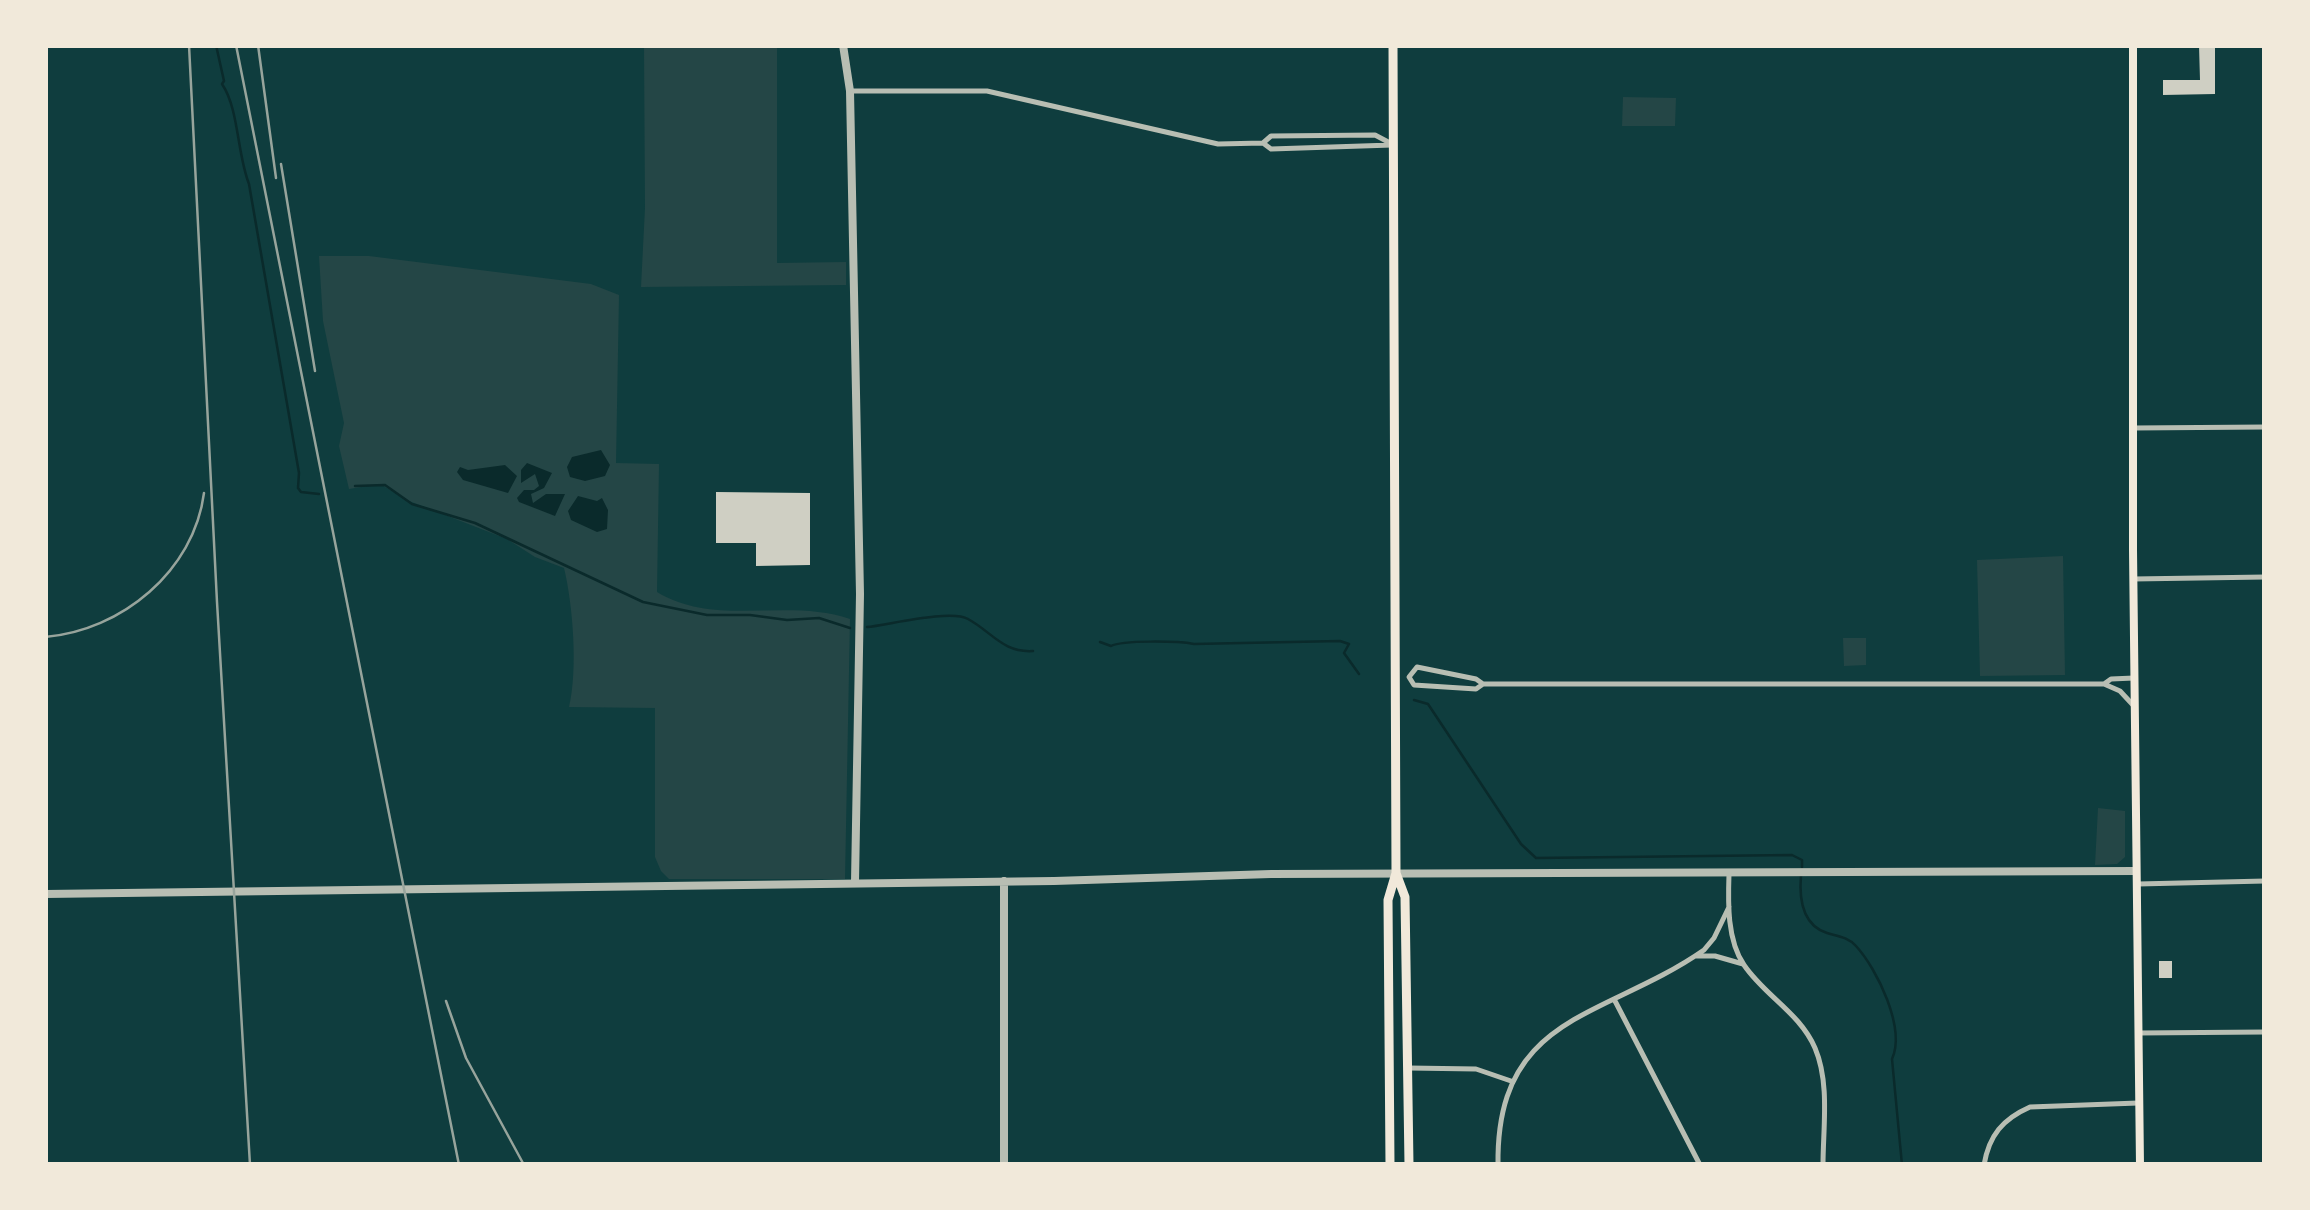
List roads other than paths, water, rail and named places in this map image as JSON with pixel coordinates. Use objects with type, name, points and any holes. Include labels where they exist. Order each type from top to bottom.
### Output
[{"type":"main road","points":[[1390,1165],[1388,898],[1396,873],[1393,45]]},
{"type":"main road","points":[[2132,45],[2140,1165]]},
{"type":"main road","points":[[1396,873],[1405,898],[1408,1165]]},
{"type":"street","points":[[843,45],[850,91],[860,574],[855,882]]},
{"type":"street","points":[[850,91],[987,91],[1208,142],[1262,143],[1272,149],[1394,145]]},
{"type":"street","points":[[1262,143],[1272,136],[1374,135],[1394,145]]},
{"type":"street","points":[[2133,428],[2265,427]]},
{"type":"street","points":[[2133,579],[2265,578]]},
{"type":"street","points":[[1409,677],[1417,666],[1483,684],[2104,684],[2120,691],[2134,706]]},
{"type":"street","points":[[1396,676],[1409,677],[1416,685],[1476,689],[1483,684]]},
{"type":"street","points":[[2104,684],[2110,679],[2134,678]]},
{"type":"street","points":[[45,894],[1396,873],[2136,871]]},
{"type":"street","points":[[1729,874],[1731,929],[1743,964],[1796,1018],[1817,1052],[1823,1094],[1823,1165]]},
{"type":"street","points":[[1004,881],[1004,1165]]},
{"type":"street","points":[[2137,884],[2265,881]]},
{"type":"street","points":[[1498,1165],[1500,1117],[1511,1081],[1528,1055],[1546,1036],[1694,957],[1714,938],[1728,907]]},
{"type":"street","points":[[1694,957],[1710,955],[1743,964]]},
{"type":"street","points":[[1614,999],[1700,1165]]},
{"type":"street","points":[[2138,1033],[2265,1032]]},
{"type":"street","points":[[1406,1068],[1476,1069],[1511,1081]]},
{"type":"street","points":[[1984,1165],[1998,1128],[2030,1107],[2139,1103]]},
{"type":"waterway","points":[[216,45],[222,84],[232,106],[249,184],[299,473],[298,488],[301,492],[319,494]]},
{"type":"waterway","points":[[355,486],[385,485],[412,504],[475,523],[643,602],[707,615],[819,618],[850,628]]},
{"type":"waterway","points":[[867,627],[960,616],[1014,649],[1033,651]]},
{"type":"waterway","points":[[1100,642],[1111,646],[1151,642],[1340,641],[1349,644],[1344,653],[1359,674]]},
{"type":"waterway","points":[[1414,700],[1428,704],[1521,844],[1536,858],[1792,855],[1802,860],[1802,867]]},
{"type":"waterway","points":[[1801,875],[1807,917],[1819,929],[1856,946],[1887,1000],[1895,1032],[1892,1059],[1902,1165]]},
{"type":"railway","points":[[189,45],[250,1165]]},
{"type":"railway","points":[[236,45],[459,1165]]},
{"type":"railway","points":[[258,45],[276,178]]},
{"type":"railway","points":[[281,164],[315,371]]},
{"type":"railway","points":[[45,637],[100,623],[149,592],[186,548],[204,493]]},
{"type":"railway","points":[[446,1001],[466,1058],[524,1165]]}]
